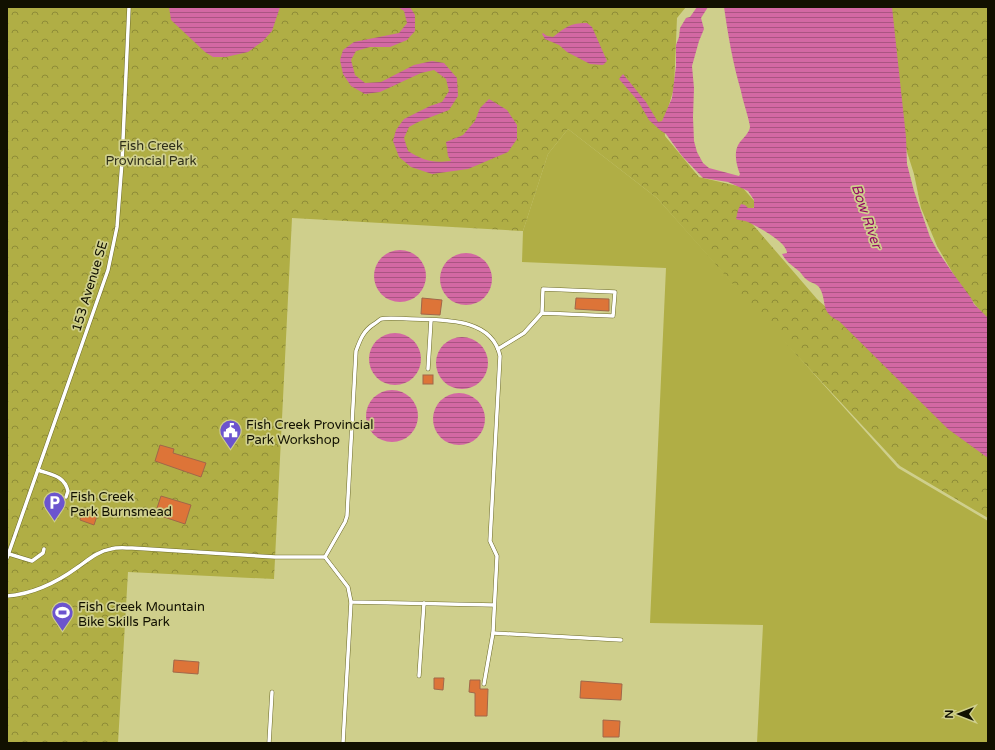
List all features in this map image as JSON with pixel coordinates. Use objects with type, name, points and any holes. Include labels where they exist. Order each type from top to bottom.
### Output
[{"type":"lane","name":"153 Avenue SE","points":[[8,556],[108,270],[113,248],[117,227],[119,199],[129,7]]},
{"type":"lane","points":[[498,349],[524,333],[542,313],[543,289],[615,292],[613,316],[542,313]]},
{"type":"lane","points":[[325,557],[347,516],[356,351],[361,336],[370,327],[382,319],[431,320],[463,323],[474,326],[489,336],[498,349],[500,356],[490,541],[497,556],[493,633],[484,684]]},
{"type":"lane","points":[[428,369],[431,320]]},
{"type":"lane","points":[[38,470],[62,479],[65,482],[68,491],[66,497]]},
{"type":"lane","points":[[7,596],[33,592],[44,588],[78,568],[92,557],[111,548],[275,557],[325,557]]},
{"type":"lane","points":[[8,556],[32,561],[42,553],[44,549]]},
{"type":"lane","points":[[325,557],[348,588],[351,602],[342,743]]},
{"type":"lane","points":[[351,602],[494,605]]},
{"type":"lane","points":[[419,676],[424,603]]},
{"type":"lane","points":[[493,633],[621,640]]},
{"type":"lane","points":[[269,743],[272,692]]},
{"type":"green space","name":"Fish Creek Provincial Park","points":[[7,7],[686,7],[677,18],[674,88],[664,122],[665,136],[699,177],[742,187],[756,203],[748,219],[817,299],[988,452],[988,518],[900,466],[778,335],[657,198],[568,129],[548,154],[523,231],[292,218],[274,579],[128,572],[118,743],[7,743]]},
{"type":"green space","points":[[879,7],[988,7],[988,319],[983,315],[958,282],[937,246],[921,208],[914,174],[901,133]]},
{"type":"green space","points":[[568,129],[657,198],[898,468],[988,521],[988,743],[757,743],[763,625],[650,623],[666,268],[522,262],[523,231],[548,154]]},
{"type":"water","points":[[169,7],[280,7],[272,31],[263,41],[248,52],[226,57],[213,57],[205,52],[171,20]]},
{"type":"water","points":[[398,7],[410,7],[415,15],[415,31],[407,40],[390,47],[370,47],[356,51],[351,60],[355,75],[365,83],[381,82],[414,65],[432,61],[444,63],[457,78],[458,96],[449,110],[409,127],[404,138],[408,151],[428,160],[438,162],[451,161],[448,156],[446,142],[463,135],[475,121],[480,108],[489,99],[507,110],[517,125],[517,139],[508,152],[468,169],[432,174],[411,167],[399,157],[393,141],[396,130],[404,119],[430,106],[442,102],[449,91],[446,79],[434,70],[421,73],[380,92],[365,94],[351,86],[343,74],[340,60],[343,50],[354,42],[399,33],[407,23],[404,11]]},
{"type":"water","name":"Bow River","points":[[697,7],[708,7],[701,18],[704,29],[692,66],[694,88],[694,141],[697,152],[703,163],[709,168],[739,176],[740,174],[737,166],[736,149],[750,127],[733,60],[724,7],[892,7],[906,137],[907,164],[914,191],[930,237],[937,250],[974,304],[988,318],[988,458],[948,429],[839,321],[829,314],[826,310],[822,292],[819,287],[805,278],[790,264],[782,254],[787,253],[782,244],[758,227],[746,221],[736,219],[741,204],[748,208],[754,208],[754,200],[748,191],[728,182],[703,178],[682,156],[666,134],[649,120],[638,101],[619,79],[623,74],[646,102],[658,122],[662,121],[672,98],[676,66],[676,45],[680,28],[686,18],[690,17]]},
{"type":"water","points":[[587,23],[592,27],[607,61],[603,65],[590,64],[567,52],[559,45],[545,39],[542,34],[543,33],[547,36],[553,37],[568,26]]},
{"type":"water","points":[[395,250],[405,250],[419,257],[426,271],[426,281],[419,295],[405,302],[395,302],[385,298],[378,291],[374,281],[374,271],[378,261],[385,254]]},
{"type":"water","points":[[461,253],[471,253],[485,260],[492,274],[492,284],[485,298],[471,305],[461,305],[451,301],[444,294],[440,284],[440,274],[444,264],[451,257]]},
{"type":"water","points":[[390,333],[400,333],[414,340],[421,354],[421,364],[414,378],[400,385],[390,385],[380,381],[373,374],[369,364],[369,354],[373,344],[380,337]]},
{"type":"water","points":[[457,337],[467,337],[481,344],[488,358],[488,368],[481,382],[467,389],[457,389],[447,385],[440,378],[436,368],[436,358],[440,348],[447,341]]},
{"type":"water","points":[[387,390],[397,390],[411,397],[418,411],[418,421],[411,435],[397,442],[387,442],[377,438],[370,431],[366,421],[366,411],[370,401],[377,394]]},
{"type":"water","points":[[454,393],[464,393],[478,400],[485,414],[485,424],[478,438],[464,445],[454,445],[444,441],[437,434],[433,424],[433,414],[437,404],[444,397]]},
{"type":"building","points":[[422,298],[442,300],[440,315],[421,314]]},
{"type":"building","points":[[576,298],[609,299],[609,311],[575,309]]},
{"type":"building","points":[[423,375],[433,375],[433,384],[423,384]]},
{"type":"building","points":[[160,445],[174,449],[173,453],[206,463],[201,477],[155,461]]},
{"type":"building","points":[[161,496],[191,505],[185,524],[155,514]]},
{"type":"building","points":[[83,508],[98,513],[94,525],[80,520]]},
{"type":"building","points":[[174,660],[199,662],[198,674],[173,672]]},
{"type":"building","points":[[434,678],[444,678],[443,690],[434,689]]},
{"type":"building","points":[[470,680],[480,680],[480,689],[488,689],[487,716],[475,716],[475,693],[469,692]]},
{"type":"building","points":[[581,681],[622,684],[621,700],[580,698]]},
{"type":"building","points":[[603,720],[620,721],[619,737],[603,737]]},
{"type":"place","name":"Fish Creek Provincial Park Workshop","points":[[231,450]]},
{"type":"place","name":"Fish Creek Park Burnsmead","points":[[55,522]]},
{"type":"place","name":"Fish Creek Mountain Bike Skills Park","points":[[63,632]]}]
